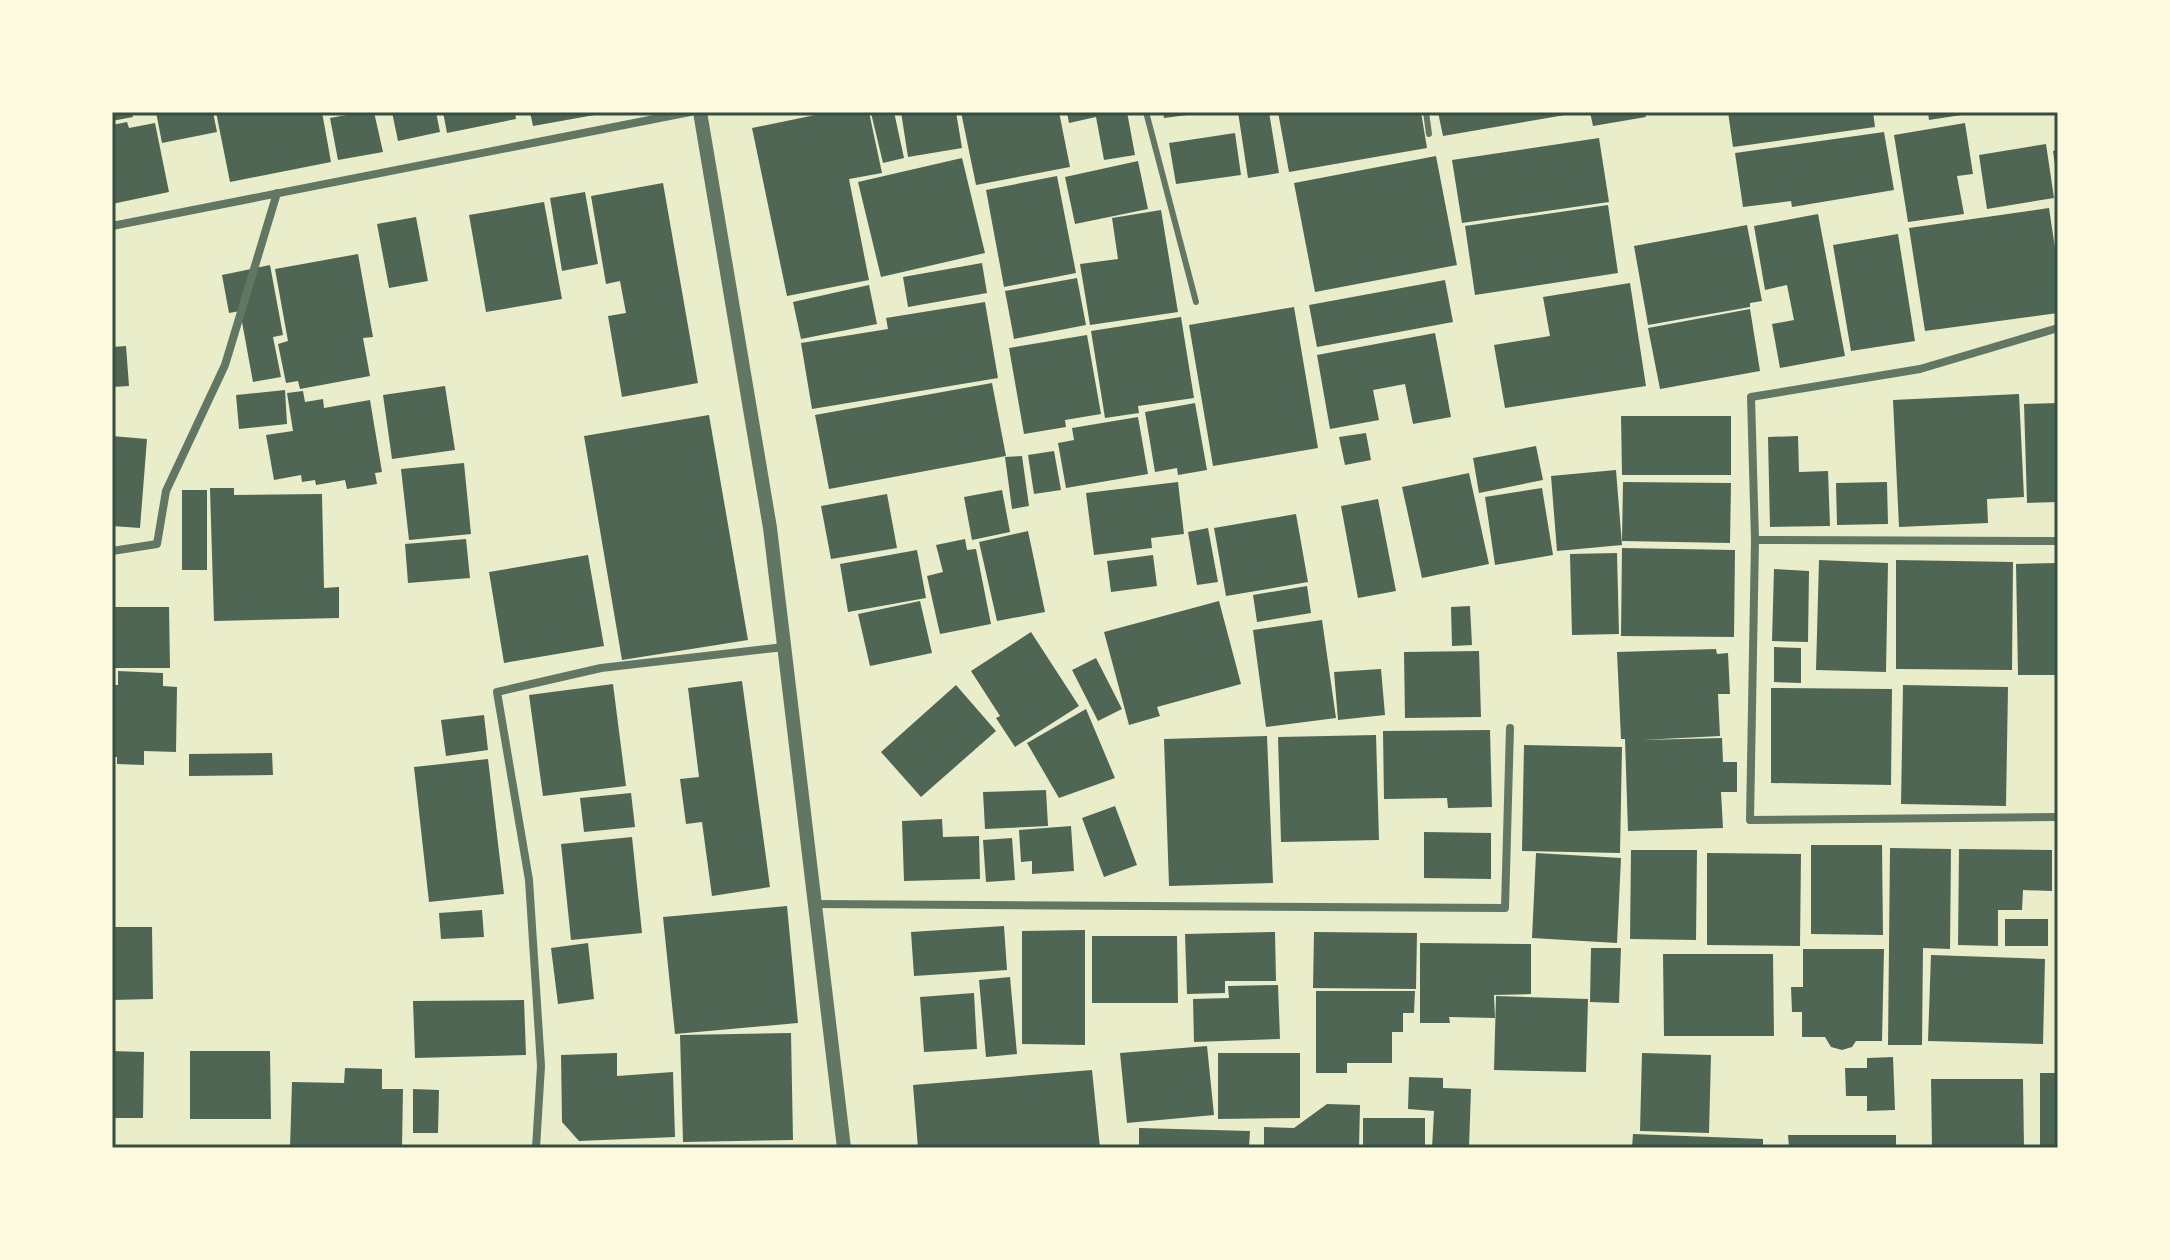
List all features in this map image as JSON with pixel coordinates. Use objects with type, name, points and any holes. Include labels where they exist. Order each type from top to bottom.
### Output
[{"type":"street","points":[[112,226],[690,112]]},
{"type":"street","points":[[700,112],[770,528],[844,1148]]},
{"type":"street","points":[[112,551],[157,544],[166,491],[225,365],[277,193]]},
{"type":"street","points":[[2058,328],[1920,369],[1751,397],[1755,540],[1750,820],[2058,817]]},
{"type":"street","points":[[1755,540],[2058,541]]},
{"type":"street","points":[[536,1148],[541,1066],[529,880],[497,692],[601,668],[784,647]]},
{"type":"street","points":[[815,904],[1505,908],[1510,728]]},
{"type":"lane","points":[[1146,112],[1196,302]]},
{"type":"lane","points":[[1426,112],[1429,134]]},
{"type":"building","points":[[112,112],[132,112],[133,117],[112,121]]},
{"type":"building","points":[[156,112],[213,112],[217,132],[162,143]]},
{"type":"building","points":[[216,112],[322,112],[331,162],[230,182]]},
{"type":"building","points":[[374,112],[383,152],[338,160],[330,118]]},
{"type":"building","points":[[392,112],[436,112],[440,132],[398,141]]},
{"type":"building","points":[[443,112],[515,112],[516,119],[447,133]]},
{"type":"building","points":[[530,112],[600,112],[600,114],[533,126]]},
{"type":"building","points":[[830,112],[869,112],[882,173],[849,179],[869,280],[787,296],[752,128]]},
{"type":"building","points":[[894,112],[904,158],[883,163],[871,113]]},
{"type":"building","points":[[901,112],[956,112],[962,148],[908,157]]},
{"type":"building","points":[[961,112],[1059,112],[1070,167],[976,185]]},
{"type":"building","points":[[1067,112],[1127,112],[1135,155],[1104,160],[1096,117],[1069,123]]},
{"type":"building","points":[[1163,112],[1195,112],[1195,114],[1164,118]]},
{"type":"building","points":[[1238,112],[1269,112],[1279,173],[1248,178]]},
{"type":"building","points":[[1278,112],[1421,112],[1427,148],[1289,172]]},
{"type":"building","points":[[1438,112],[1571,112],[1571,114],[1443,136]]},
{"type":"building","points":[[1590,112],[1645,112],[1646,117],[1593,126]]},
{"type":"building","points":[[1728,112],[1873,112],[1875,127],[1733,147]]},
{"type":"building","points":[[1928,112],[1968,112],[1968,114],[1929,120]]},
{"type":"building","points":[[127,122],[129,128],[155,123],[169,192],[112,204],[112,125]]},
{"type":"building","points":[[1965,123],[1973,174],[1957,176],[1964,214],[1908,222],[1894,135]]},
{"type":"building","points":[[1884,132],[1894,190],[1792,207],[1791,201],[1743,207],[1735,153]]},
{"type":"building","points":[[1235,133],[1241,175],[1176,184],[1169,143]]},
{"type":"building","points":[[1599,138],[1609,202],[1462,223],[1452,160]]},
{"type":"building","points":[[2046,144],[2054,198],[1987,209],[1979,155]]},
{"type":"building","points":[[2058,150],[2058,172],[2056,172],[2053,151]]},
{"type":"building","points":[[1436,156],[1457,265],[1315,292],[1294,183]]},
{"type":"building","points":[[962,158],[985,253],[881,277],[858,182]]},
{"type":"building","points":[[1138,161],[1148,209],[1075,224],[1065,177]]},
{"type":"building","points":[[1057,176],[1076,273],[1004,287],[986,190]]},
{"type":"building","points":[[663,183],[698,383],[622,397],[608,316],[626,313],[620,281],[606,284],[591,196]]},
{"type":"building","points":[[585,192],[598,264],[562,271],[550,198]]},
{"type":"building","points":[[544,202],[562,299],[486,312],[469,215]]},
{"type":"building","points":[[1608,205],[1618,273],[1475,295],[1465,226]]},
{"type":"building","points":[[2049,208],[2058,268],[2058,313],[1925,331],[1909,228]]},
{"type":"building","points":[[1161,210],[1178,312],[1090,325],[1080,264],[1118,259],[1112,218]]},
{"type":"building","points":[[1818,214],[1845,356],[1780,368],[1772,324],[1794,320],[1787,285],[1765,290],[1754,226]]},
{"type":"building","points":[[416,217],[428,281],[389,288],[377,224]]},
{"type":"building","points":[[1747,225],[1762,301],[1750,303],[1750,307],[1648,325],[1634,246]]},
{"type":"building","points":[[1898,234],[1915,341],[1851,351],[1833,245]]},
{"type":"building","points":[[358,254],[373,337],[363,338],[370,376],[300,389],[298,381],[286,383],[278,344],[288,341],[275,269]]},
{"type":"building","points":[[982,263],[987,293],[908,307],[903,277]]},
{"type":"building","points":[[270,265],[283,335],[273,337],[281,377],[253,382],[240,311],[229,313],[222,275]]},
{"type":"building","points":[[1077,278],[1086,325],[1014,339],[1005,291]]},
{"type":"building","points":[[1445,280],[1453,322],[1317,347],[1309,305]]},
{"type":"building","points":[[1630,283],[1646,386],[1505,408],[1494,345],[1550,336],[1543,297]]},
{"type":"building","points":[[869,285],[877,324],[801,339],[793,302]]},
{"type":"building","points":[[985,302],[998,378],[812,409],[801,343],[888,329],[886,318]]},
{"type":"building","points":[[1294,307],[1318,448],[1213,466],[1189,325]]},
{"type":"building","points":[[1750,309],[1760,371],[1660,389],[1648,328]]},
{"type":"building","points":[[1181,317],[1194,398],[1138,406],[1139,413],[1105,418],[1091,331]]},
{"type":"building","points":[[1435,333],[1451,417],[1413,424],[1405,384],[1373,390],[1379,420],[1330,429],[1317,355]]},
{"type":"building","points":[[1087,335],[1101,414],[1065,420],[1066,427],[1024,434],[1009,348]]},
{"type":"building","points":[[126,346],[129,386],[112,387],[112,347]]},
{"type":"building","points":[[992,383],[1006,456],[829,489],[815,415]]},
{"type":"building","points":[[445,386],[455,450],[392,459],[383,395]]},
{"type":"building","points":[[285,390],[287,424],[239,429],[236,395]]},
{"type":"building","points":[[303,391],[305,402],[323,399],[324,408],[370,400],[382,472],[375,473],[377,484],[347,489],[345,480],[316,485],[315,480],[302,482],[301,475],[274,480],[266,435],[293,431],[287,393]]},
{"type":"building","points":[[2019,394],[2024,497],[1987,499],[1988,523],[1899,527],[1893,400]]},
{"type":"building","points":[[1195,403],[1207,470],[1178,475],[1177,468],[1155,472],[1145,412]]},
{"type":"building","points":[[2058,403],[2058,502],[2027,503],[2024,404]]},
{"type":"building","points":[[709,415],[748,640],[622,660],[584,436]]},
{"type":"building","points":[[1621,416],[1731,416],[1731,475],[1622,475]]},
{"type":"building","points":[[1138,417],[1148,474],[1066,488],[1058,443],[1074,440],[1072,428]]},
{"type":"building","points":[[1366,433],[1371,460],[1345,465],[1339,437]]},
{"type":"building","points":[[112,436],[147,439],[140,528],[112,526]]},
{"type":"building","points":[[1798,436],[1799,472],[1828,471],[1830,526],[1770,527],[1768,437]]},
{"type":"building","points":[[1536,446],[1543,480],[1479,493],[1473,458]]},
{"type":"building","points":[[1054,451],[1061,490],[1034,494],[1028,455]]},
{"type":"building","points":[[1022,456],[1029,506],[1012,509],[1005,457]]},
{"type":"building","points":[[464,463],[471,534],[409,540],[401,469]]},
{"type":"building","points":[[1616,470],[1622,545],[1557,551],[1551,476]]},
{"type":"building","points":[[1469,473],[1489,564],[1422,578],[1402,487]]},
{"type":"building","points":[[1178,482],[1184,534],[1151,538],[1152,548],[1094,555],[1086,493]]},
{"type":"building","points":[[1623,482],[1731,483],[1730,543],[1622,541]]},
{"type":"building","points":[[1887,482],[1888,524],[1837,525],[1836,483]]},
{"type":"building","points":[[210,488],[234,488],[234,495],[322,494],[324,588],[339,587],[339,618],[214,621]]},
{"type":"building","points":[[1542,488],[1553,555],[1495,565],[1485,497]]},
{"type":"building","points":[[182,490],[207,490],[207,570],[182,570]]},
{"type":"building","points":[[1002,490],[1010,532],[972,540],[964,497]]},
{"type":"building","points":[[887,494],[897,548],[831,559],[821,506]]},
{"type":"building","points":[[1378,499],[1396,591],[1358,598],[1341,506]]},
{"type":"building","points":[[1296,514],[1308,582],[1226,596],[1214,528]]},
{"type":"building","points":[[1208,528],[1218,582],[1197,585],[1188,532]]},
{"type":"building","points":[[1028,531],[1045,612],[997,621],[979,542]]},
{"type":"building","points":[[466,539],[470,578],[408,583],[405,544]]},
{"type":"building","points":[[965,539],[967,550],[976,549],[991,624],[940,634],[927,576],[943,572],[936,545]]},
{"type":"building","points":[[1622,548],[1735,550],[1734,637],[1621,636]]},
{"type":"building","points":[[917,550],[926,598],[848,612],[840,564]]},
{"type":"building","points":[[1617,553],[1619,634],[1572,635],[1570,554]]},
{"type":"building","points":[[588,555],[604,646],[504,663],[489,572]]},
{"type":"building","points":[[1153,555],[1157,586],[1111,592],[1107,561]]},
{"type":"building","points":[[1819,560],[1888,563],[1886,672],[1816,670]]},
{"type":"building","points":[[1896,560],[2013,562],[2012,670],[1896,669]]},
{"type":"building","points":[[2058,563],[2058,675],[2018,675],[2016,564]]},
{"type":"building","points":[[1774,569],[1809,571],[1808,642],[1772,641]]},
{"type":"building","points":[[1307,586],[1311,613],[1257,622],[1253,595]]},
{"type":"building","points":[[920,601],[932,653],[870,666],[858,614]]},
{"type":"building","points":[[1219,601],[1241,684],[1157,707],[1160,716],[1129,725],[1104,632]]},
{"type":"building","points":[[1470,606],[1472,645],[1452,646],[1451,607]]},
{"type":"building","points":[[112,607],[169,607],[170,668],[112,668]]},
{"type":"building","points":[[1322,620],[1336,718],[1266,727],[1253,630]]},
{"type":"building","points":[[1031,632],[1079,706],[1015,747],[996,718],[1000,716],[971,671]]},
{"type":"building","points":[[1774,647],[1801,648],[1801,683],[1774,682]]},
{"type":"building","points":[[1716,649],[1717,654],[1728,653],[1730,694],[1718,694],[1720,736],[1642,740],[1722,738],[1723,762],[1737,762],[1737,792],[1721,792],[1723,828],[1628,831],[1625,739],[1621,739],[1617,652]]},
{"type":"building","points":[[1479,651],[1481,717],[1405,718],[1404,652]]},
{"type":"building","points":[[1096,658],[1122,709],[1098,721],[1072,670]]},
{"type":"building","points":[[1381,669],[1385,715],[1338,720],[1334,672]]},
{"type":"building","points":[[118,671],[163,673],[163,686],[177,687],[176,752],[144,751],[144,765],[117,764],[117,757],[112,757],[112,685],[118,685]]},
{"type":"building","points":[[742,681],[770,887],[712,896],[702,822],[686,824],[680,779],[699,777],[688,688]]},
{"type":"building","points":[[613,684],[626,786],[543,796],[529,695]]},
{"type":"building","points":[[956,685],[996,731],[921,797],[881,752]]},
{"type":"building","points":[[1903,685],[2008,687],[2006,806],[1901,804]]},
{"type":"building","points":[[1771,688],[1892,689],[1891,785],[1771,783]]},
{"type":"building","points":[[1086,709],[1115,778],[1059,798],[1027,743]]},
{"type":"building","points":[[484,715],[488,750],[446,756],[441,720]]},
{"type":"building","points":[[1490,730],[1492,807],[1448,808],[1447,798],[1384,799],[1383,731]]},
{"type":"building","points":[[1376,735],[1379,840],[1281,842],[1278,737]]},
{"type":"building","points":[[1267,736],[1273,883],[1169,886],[1164,739]]},
{"type":"building","points":[[1524,745],[1622,747],[1620,853],[1522,851]]},
{"type":"building","points":[[272,753],[273,775],[189,776],[189,754]]},
{"type":"building","points":[[488,759],[504,894],[429,902],[414,767]]},
{"type":"building","points":[[1046,790],[1048,826],[985,829],[983,792]]},
{"type":"building","points":[[631,793],[635,827],[584,832],[580,798]]},
{"type":"building","points":[[1115,806],[1137,865],[1104,877],[1082,818]]},
{"type":"building","points":[[942,819],[943,837],[979,836],[980,879],[904,881],[902,821]]},
{"type":"building","points":[[1071,826],[1074,871],[1032,874],[1032,861],[1021,862],[1019,830]]},
{"type":"building","points":[[1424,832],[1491,833],[1491,879],[1424,878]]},
{"type":"building","points":[[632,837],[642,933],[571,940],[561,844]]},
{"type":"building","points":[[1012,838],[1015,880],[986,882],[983,840]]},
{"type":"building","points":[[1811,845],[1882,845],[1883,935],[1811,934]]},
{"type":"building","points":[[1890,848],[1951,849],[1950,949],[1923,948],[1922,1045],[1888,1045]]},
{"type":"building","points":[[1959,849],[2052,850],[2052,891],[2023,890],[2022,910],[1998,910],[1998,946],[1958,945]]},
{"type":"building","points":[[1631,850],[1697,850],[1696,940],[1630,939]]},
{"type":"building","points":[[1536,853],[1621,858],[1617,943],[1532,938]]},
{"type":"building","points":[[1707,853],[1801,854],[1800,946],[1707,945]]},
{"type":"building","points":[[787,906],[798,1023],[675,1034],[663,917]]},
{"type":"building","points":[[482,910],[484,937],[441,939],[439,913]]},
{"type":"building","points":[[2005,919],[2048,919],[2048,946],[2005,946]]},
{"type":"building","points":[[1004,926],[1007,970],[914,976],[911,932]]},
{"type":"building","points":[[112,927],[152,927],[153,999],[112,1000]]},
{"type":"building","points":[[1085,930],[1085,1045],[1022,1044],[1022,931]]},
{"type":"building","points":[[1275,932],[1276,981],[1225,981],[1225,993],[1187,994],[1185,934]]},
{"type":"building","points":[[1314,932],[1417,933],[1416,989],[1313,988]]},
{"type":"building","points":[[1092,936],[1177,936],[1178,1003],[1092,1003]]},
{"type":"building","points":[[588,943],[594,999],[558,1004],[551,948]]},
{"type":"building","points":[[1420,943],[1531,944],[1531,994],[1494,995],[1495,1018],[1449,1017],[1450,1023],[1420,1023]]},
{"type":"building","points":[[1591,948],[1621,948],[1619,1003],[1590,1002]]},
{"type":"building","points":[[1803,949],[1884,949],[1882,1041],[1856,1041],[1852,1047],[1842,1050],[1831,1047],[1825,1037],[1802,1037],[1802,1012],[1792,1012],[1791,987],[1803,987]]},
{"type":"building","points":[[1663,954],[1773,954],[1774,1036],[1664,1036]]},
{"type":"building","points":[[1931,955],[2045,959],[2043,1044],[1928,1041]]},
{"type":"building","points":[[1010,977],[1017,1054],[986,1057],[979,980]]},
{"type":"building","points":[[1278,985],[1280,1039],[1194,1042],[1193,999],[1229,998],[1228,986]]},
{"type":"building","points":[[1316,991],[1415,991],[1414,1013],[1403,1013],[1403,1032],[1392,1032],[1392,1063],[1347,1063],[1347,1073],[1316,1073]]},
{"type":"building","points":[[974,993],[977,1049],[924,1052],[920,997]]},
{"type":"building","points":[[1496,996],[1588,999],[1586,1072],[1494,1070]]},
{"type":"building","points":[[524,1000],[526,1055],[415,1058],[413,1001]]},
{"type":"building","points":[[791,1033],[793,1140],[683,1142],[680,1035]]},
{"type":"building","points":[[1207,1046],[1214,1115],[1127,1123],[1120,1053]]},
{"type":"building","points":[[112,1051],[144,1052],[143,1118],[112,1118]]},
{"type":"building","points":[[190,1051],[270,1051],[271,1119],[190,1119]]},
{"type":"building","points":[[617,1053],[617,1076],[673,1072],[675,1137],[579,1141],[562,1122],[561,1055]]},
{"type":"building","points":[[1218,1053],[1300,1053],[1300,1118],[1218,1119]]},
{"type":"building","points":[[1642,1053],[1711,1055],[1709,1133],[1640,1131]]},
{"type":"building","points":[[1893,1057],[1895,1110],[1867,1111],[1867,1096],[1846,1096],[1845,1068],[1867,1068],[1867,1058]]},
{"type":"building","points":[[345,1068],[382,1069],[382,1089],[403,1089],[402,1148],[290,1148],[292,1082],[344,1083]]},
{"type":"building","points":[[1092,1070],[1100,1148],[918,1148],[913,1085]]},
{"type":"building","points":[[2040,1073],[2058,1073],[2058,1148],[2040,1148]]},
{"type":"building","points":[[1409,1077],[1443,1078],[1443,1088],[1471,1089],[1469,1148],[1432,1148],[1434,1111],[1408,1109]]},
{"type":"building","points":[[1931,1079],[2023,1079],[2024,1148],[1932,1148]]},
{"type":"building","points":[[413,1089],[439,1090],[438,1133],[413,1133]]},
{"type":"building","points":[[1327,1104],[1360,1105],[1359,1148],[1264,1148],[1264,1127],[1294,1128]]},
{"type":"building","points":[[1363,1118],[1425,1118],[1425,1148],[1363,1148]]},
{"type":"building","points":[[1139,1128],[1250,1131],[1249,1148],[1139,1148]]},
{"type":"building","points":[[1633,1134],[1763,1139],[1763,1148],[1632,1148]]},
{"type":"building","points":[[1788,1135],[1896,1135],[1896,1148],[1789,1148]]}]
